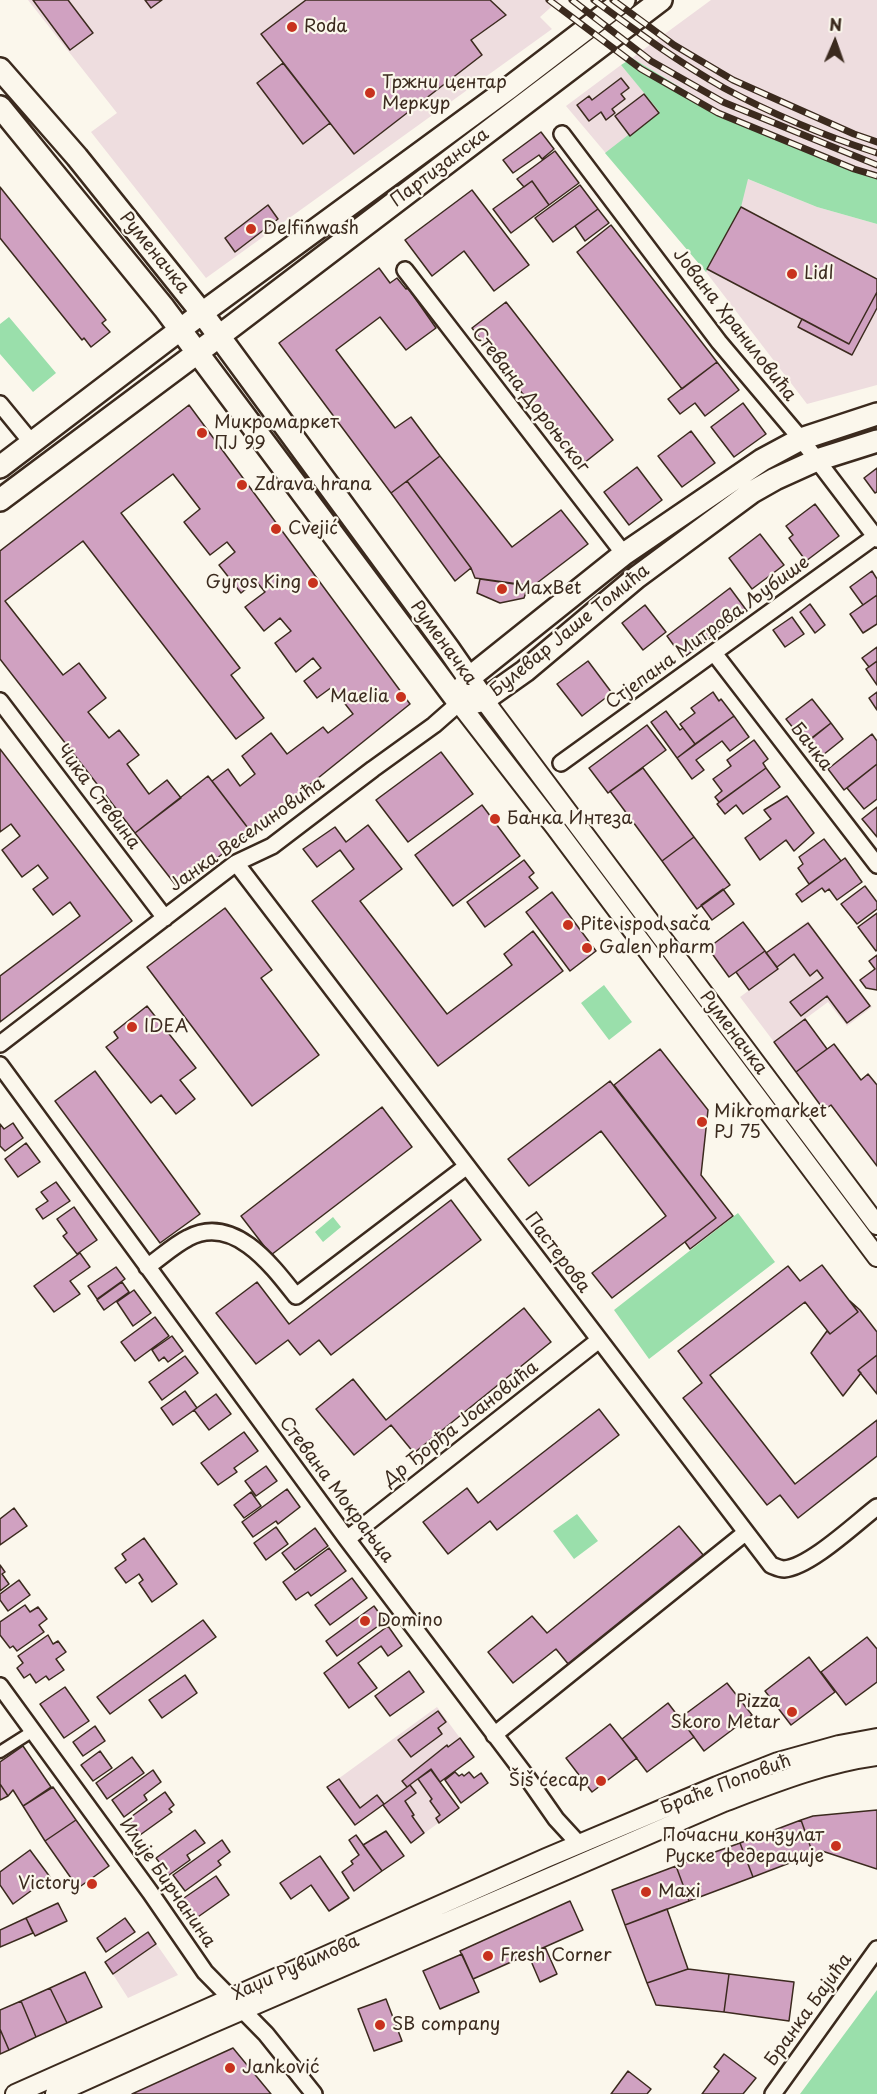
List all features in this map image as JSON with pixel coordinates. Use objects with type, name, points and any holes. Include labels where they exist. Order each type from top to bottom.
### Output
[{"type":"main road","name":"Партизанска","points":[[0,467],[202,313],[509,88],[624,0]]},
{"type":"main road","name":"Партизанска","points":[[0,500],[661,0]]},
{"type":"main road","name":"Руменачка","points":[[0,69],[76,157],[202,313],[484,700]]},
{"type":"main road","name":"Руменачка","points":[[0,107],[181,329],[459,702]]},
{"type":"main road","name":"Булевар Јаше Томића","points":[[877,414],[801,440],[762,460],[731,480],[624,554],[469,678],[463,686],[459,702],[484,700],[525,671],[637,577],[752,492],[817,460],[877,441]]},
{"type":"street","name":"Јована Храниловића","points":[[562,134],[719,342],[801,440],[876,537]]},
{"type":"street","name":"Стевана Дороњског","points":[[405,270],[624,554]]},
{"type":"street","points":[[0,404],[32,443]]},
{"type":"street","name":"Стјепана Митрова Љубише","points":[[561,763],[876,537]]},
{"type":"street","name":"Бачка","points":[[714,653],[877,865]]},
{"type":"street","name":"Руменачка","points":[[484,700],[877,1225]]},
{"type":"street","name":"Чика Стевина","points":[[0,701],[165,918]]},
{"type":"street","name":"Јанка Веселиновића","points":[[0,1044],[236,863],[272,846],[434,725],[459,702]]},
{"type":"street","name":"Руменачка","points":[[459,702],[877,1257]]},
{"type":"street","name":"Пастерова","points":[[236,863],[771,1565],[782,1569],[795,1567],[812,1558],[877,1507]]},
{"type":"street","name":"Стевана Мокрањца","points":[[0,1065],[347,1539],[556,1820],[579,1844]]},
{"type":"street","points":[[147,1267],[188,1238],[203,1232],[224,1232],[243,1241],[259,1253],[296,1296],[466,1166]]},
{"type":"street","name":"Др Ђорђа Јоановића","points":[[347,1539],[598,1340]]},
{"type":"street","points":[[494,1735],[746,1533]]},
{"type":"street","name":"Илије Бирчанина","points":[[0,1686],[203,1968],[235,2005],[264,2032],[314,2094]]},
{"type":"street","points":[[0,1752],[33,1731]]},
{"type":"street","name":"Браће Поповић","points":[[579,1844],[778,1762],[840,1745],[877,1738]]},
{"type":"street","name":"Браће Поповић","points":[[590,1859],[784,1779],[844,1762],[877,1756]]},
{"type":"street","name":"Хаџи Рувимова","points":[[55,2094],[235,2005],[579,1844]]},
{"type":"street","name":"Хаџи Рувимова","points":[[15,2094],[590,1859]]},
{"type":"street","name":"Бранка Бајића","points":[[772,2094],[877,1949]]},
{"type":"shaded area","points":[[28,0],[559,0],[540,17],[552,29],[206,278],[91,132],[117,113]]},
{"type":"shaded area","points":[[711,0],[877,0],[877,179],[800,149],[719,111],[632,58]]},
{"type":"shaded area","points":[[621,65],[660,111],[748,179],[817,207],[877,224],[877,385],[807,404],[706,272],[566,106]]},
{"type":"shaded area","points":[[808,921],[872,1007],[847,1026],[828,1002],[774,1042],[740,997],[778,969],[766,952]]},
{"type":"shaded area","points":[[437,1707],[474,1757],[440,1782],[459,1808],[411,1843],[383,1805],[355,1825],[327,1787]]},
{"type":"shaded area","points":[[148,1932],[178,1975],[128,1998],[105,1962]]},
{"type":"green space","points":[[632,58],[719,111],[800,149],[877,179],[877,224],[817,207],[748,179],[741,207],[706,272],[605,153],[659,111],[621,65]]},
{"type":"green space","points":[[9,317],[56,373],[33,392],[0,354],[0,324]]},
{"type":"green space","points":[[604,985],[632,1022],[609,1040],[581,1003]]},
{"type":"green space","points":[[738,1213],[775,1262],[649,1359],[614,1310]]},
{"type":"green space","points":[[333,1217],[341,1227],[323,1242],[315,1232]]},
{"type":"green space","points":[[577,1514],[598,1541],[574,1559],[553,1531]]},
{"type":"green space","points":[[877,1990],[877,2094],[800,2094]]},
{"type":"building","points":[[33,0],[68,0],[93,33],[70,50]]},
{"type":"building","points":[[145,0],[162,0],[151,8]]},
{"type":"building","name":"Тржни центар Меркур","points":[[306,0],[490,0],[506,15],[471,40],[482,55],[354,154],[261,34]]},
{"type":"building","points":[[283,63],[330,123],[303,144],[257,83]]},
{"type":"building","points":[[621,78],[629,88],[621,94],[625,99],[612,109],[615,113],[606,120],[601,112],[589,121],[577,105],[589,96],[592,100]]},
{"type":"building","points":[[644,94],[659,113],[630,136],[615,116]]},
{"type":"building","points":[[541,132],[554,149],[542,159],[539,155],[513,173],[503,160]]},
{"type":"building","points":[[555,151],[579,183],[549,205],[532,181],[524,187],[517,179]]},
{"type":"building","points":[[532,181],[549,205],[511,233],[493,209]]},
{"type":"building","points":[[580,185],[598,209],[553,242],[535,218]]},
{"type":"building","points":[[0,187],[106,320],[102,323],[110,332],[91,347],[84,338],[82,340],[0,238]]},
{"type":"building","points":[[472,190],[529,265],[494,291],[464,251],[432,276],[405,240]]},
{"type":"building","name":"Delfinwash","points":[[268,205],[278,219],[235,252],[225,238]]},
{"type":"building","name":"Lidl","points":[[741,207],[877,279],[877,292],[849,344],[707,269]]},
{"type":"building","points":[[598,209],[609,223],[585,241],[575,226]]},
{"type":"building","points":[[611,225],[717,362],[682,389],[577,252]]},
{"type":"building","points":[[379,268],[390,283],[397,278],[406,289],[408,288],[436,328],[406,350],[380,317],[336,350],[395,428],[411,417],[440,456],[391,493],[279,343]]},
{"type":"building","points":[[877,292],[877,308],[852,355],[798,327],[802,319],[849,344]]},
{"type":"building","points":[[506,302],[613,440],[579,467],[472,328]]},
{"type":"building","points":[[717,362],[739,390],[705,416],[695,403],[680,414],[668,399]]},
{"type":"building","points":[[743,403],[766,434],[734,457],[711,427]]},
{"type":"building","points":[[189,405],[410,704],[251,832],[212,781],[228,769],[240,786],[255,774],[242,756],[271,733],[287,754],[323,727],[328,733],[353,714],[332,687],[317,698],[304,681],[321,668],[313,658],[296,672],[275,643],[291,631],[280,618],[264,631],[245,607],[265,592],[256,581],[241,593],[219,565],[235,552],[227,542],[210,555],[184,522],[200,509],[173,474],[121,513],[240,668],[231,675],[264,718],[236,739],[83,541],[5,601],[63,675],[79,663],[106,698],[88,712],[109,738],[119,730],[139,755],[127,764],[149,794],[167,780],[181,798],[135,833],[0,659],[0,551]]},
{"type":"building","points":[[691,431],[715,463],[682,487],[658,456]]},
{"type":"building","points":[[440,456],[512,547],[561,510],[588,544],[533,586],[475,578],[471,568],[407,481]]},
{"type":"building","points":[[637,467],[662,500],[629,525],[604,492]]},
{"type":"building","points":[[877,468],[877,492],[875,493],[864,478]]},
{"type":"building","points":[[407,481],[471,568],[455,581],[391,493]]},
{"type":"building","points":[[815,504],[839,536],[806,561],[789,538],[793,535],[786,526]]},
{"type":"building","points":[[760,534],[784,565],[752,589],[729,558]]},
{"type":"building","points":[[872,571],[877,579],[877,595],[863,605],[850,587]]},
{"type":"building","name":"MaxBet","points":[[480,579],[528,586],[524,598],[500,603],[477,593]]},
{"type":"building","points":[[730,588],[747,611],[683,658],[667,636]]},
{"type":"building","points":[[877,595],[877,624],[863,633],[850,614]]},
{"type":"building","points":[[810,604],[825,625],[815,633],[800,612]]},
{"type":"building","points":[[645,605],[666,632],[643,650],[622,623]]},
{"type":"building","points":[[792,617],[804,634],[785,647],[773,630]]},
{"type":"building","points":[[877,647],[877,661],[869,667],[862,658]]},
{"type":"building","points":[[588,661],[612,693],[582,716],[557,684]]},
{"type":"building","points":[[877,661],[877,685],[866,669]]},
{"type":"building","points":[[713,692],[734,716],[695,744],[680,724],[695,713],[691,708]]},
{"type":"building","points":[[877,692],[877,710],[869,698]]},
{"type":"building","points":[[812,699],[831,723],[805,743],[786,719]]},
{"type":"building","points":[[666,711],[680,730],[683,728],[695,744],[677,758],[651,722]]},
{"type":"building","points":[[734,716],[749,737],[730,751],[722,741],[696,760],[704,770],[692,779],[677,758]]},
{"type":"building","points":[[831,723],[843,739],[823,755],[810,740]]},
{"type":"building","points":[[647,725],[666,750],[608,793],[589,768]]},
{"type":"building","points":[[872,734],[877,741],[877,764],[844,790],[828,769]]},
{"type":"building","points":[[754,740],[768,759],[763,763],[766,768],[719,802],[715,797],[722,791],[713,779],[731,766],[727,760]]},
{"type":"building","points":[[0,749],[132,921],[0,1022],[0,976],[80,916],[70,902],[53,915],[33,889],[48,878],[38,865],[22,877],[2,850],[20,836],[11,824],[0,832]]},
{"type":"building","points":[[441,752],[473,794],[408,842],[376,800]]},
{"type":"building","points":[[877,764],[877,799],[864,809],[847,788]]},
{"type":"building","points":[[643,768],[694,837],[662,861],[610,791]]},
{"type":"building","points":[[766,768],[780,787],[743,814],[736,805],[725,814],[717,804]]},
{"type":"building","points":[[208,776],[251,832],[178,888],[135,833]]},
{"type":"building","points":[[787,796],[814,833],[794,851],[786,840],[760,860],[745,838],[771,819],[764,810]]},
{"type":"building","points":[[482,805],[520,856],[453,906],[415,855]]},
{"type":"building","points":[[877,807],[877,837],[862,819]]},
{"type":"building","points":[[368,825],[402,869],[360,901],[447,1014],[512,965],[504,954],[533,931],[563,971],[438,1066],[312,901],[354,869],[340,850],[317,867],[303,849],[335,827],[346,842]]},
{"type":"building","points":[[694,837],[730,885],[697,909],[662,861]]},
{"type":"building","points":[[824,839],[841,861],[809,884],[798,868],[803,864],[799,857]]},
{"type":"building","points":[[845,858],[862,882],[837,900],[829,889],[825,892],[822,888],[802,902],[796,894]]},
{"type":"building","points":[[524,860],[534,873],[529,877],[538,888],[485,927],[467,902]]},
{"type":"building","points":[[865,886],[877,902],[877,909],[857,924],[841,904]]},
{"type":"building","points":[[723,889],[734,904],[712,920],[701,905]]},
{"type":"building","points":[[552,892],[596,951],[570,971],[526,912]]},
{"type":"building","points":[[225,908],[272,970],[261,978],[319,1055],[252,1106],[147,967]]},
{"type":"building","points":[[877,913],[877,950],[876,951],[858,927]]},
{"type":"building","points":[[743,922],[765,951],[729,977],[708,948]]},
{"type":"building","points":[[808,923],[870,1006],[847,1023],[827,996],[801,1016],[790,1002],[823,978],[817,970],[810,976],[794,954],[777,967],[766,953]]},
{"type":"building","points":[[765,951],[778,969],[749,990],[736,972]]},
{"type":"building","points":[[877,955],[877,990],[866,988],[860,980],[875,969],[869,961]]},
{"type":"building","points":[[147,1006],[196,1068],[180,1080],[195,1099],[176,1114],[161,1095],[151,1103],[106,1047],[118,1038],[114,1032]]},
{"type":"building","points":[[805,1019],[827,1049],[796,1072],[774,1042]]},
{"type":"building","points":[[834,1044],[861,1080],[868,1074],[877,1085],[877,1166],[831,1105],[824,1110],[796,1072]]},
{"type":"building","points":[[660,1049],[708,1110],[701,1175],[733,1216],[690,1249],[685,1242],[716,1218],[614,1085]]},
{"type":"building","points":[[95,1071],[200,1214],[160,1243],[55,1101]]},
{"type":"building","points":[[610,1081],[716,1218],[612,1298],[592,1273],[666,1216],[601,1131],[529,1186],[508,1159]]},
{"type":"building","points":[[382,1107],[412,1147],[271,1255],[241,1216]]},
{"type":"building","points":[[13,1123],[23,1138],[5,1151],[0,1146],[0,1124],[4,1129]]},
{"type":"building","points":[[26,1143],[40,1162],[18,1177],[5,1159]]},
{"type":"building","points":[[56,1182],[70,1201],[43,1219],[36,1209],[48,1201],[41,1192]]},
{"type":"building","points":[[451,1200],[481,1240],[331,1355],[319,1340],[300,1355],[288,1340],[256,1364],[216,1313],[257,1282],[289,1324]]},
{"type":"building","points":[[74,1207],[97,1240],[77,1254],[63,1236],[67,1233],[57,1219]]},
{"type":"building","points":[[80,1253],[90,1267],[70,1281],[80,1294],[54,1312],[34,1286]]},
{"type":"building","points":[[822,1265],[858,1312],[830,1334],[805,1302],[710,1375],[795,1484],[877,1420],[877,1456],[798,1518],[780,1495],[767,1505],[683,1398],[702,1383],[678,1351],[788,1266],[800,1281]]},
{"type":"building","points":[[116,1267],[125,1279],[97,1299],[88,1286]]},
{"type":"building","points":[[122,1282],[129,1292],[104,1310],[97,1300]]},
{"type":"building","points":[[134,1290],[151,1313],[133,1326],[117,1302]]},
{"type":"building","points":[[850,1301],[877,1332],[877,1355],[858,1370],[861,1373],[843,1396],[811,1353],[827,1331],[830,1334],[858,1312]]},
{"type":"building","points":[[524,1308],[551,1342],[414,1453],[391,1425],[354,1455],[316,1409],[353,1379],[386,1420]]},
{"type":"building","points":[[155,1317],[169,1336],[135,1361],[121,1342]]},
{"type":"building","points":[[172,1336],[183,1351],[168,1362],[164,1357],[159,1361],[152,1350]]},
{"type":"building","points":[[877,1355],[877,1394],[858,1370]]},
{"type":"building","points":[[185,1356],[198,1373],[162,1400],[149,1382]]},
{"type":"building","points":[[185,1391],[197,1408],[173,1425],[161,1408]]},
{"type":"building","points":[[216,1394],[231,1414],[209,1430],[194,1410]]},
{"type":"building","points":[[599,1409],[619,1435],[497,1530],[490,1521],[448,1554],[423,1522],[467,1488],[478,1503]]},
{"type":"building","points":[[244,1432],[258,1451],[234,1468],[237,1472],[218,1485],[201,1463]]},
{"type":"building","points":[[266,1466],[277,1481],[256,1496],[245,1481]]},
{"type":"building","points":[[287,1489],[300,1507],[278,1524],[276,1521],[253,1537],[242,1522]]},
{"type":"building","points":[[251,1492],[261,1506],[244,1518],[234,1505]]},
{"type":"building","points":[[14,1508],[27,1526],[0,1545],[0,1519]]},
{"type":"building","points":[[679,1526],[704,1556],[569,1665],[556,1649],[513,1683],[488,1652],[532,1616],[547,1633]]},
{"type":"building","points":[[276,1527],[288,1544],[266,1560],[254,1543]]},
{"type":"building","points":[[315,1528],[328,1546],[295,1570],[282,1553]]},
{"type":"building","points":[[144,1538],[177,1584],[152,1602],[139,1583],[143,1580],[139,1574],[126,1583],[115,1568],[126,1560],[122,1554]]},
{"type":"building","points":[[329,1548],[346,1571],[311,1596],[308,1592],[296,1600],[283,1582]]},
{"type":"building","points":[[0,1565],[5,1572],[2,1574],[9,1584],[0,1591]]},
{"type":"building","points":[[352,1578],[367,1598],[330,1625],[315,1605]]},
{"type":"building","points":[[19,1580],[30,1595],[8,1611],[0,1600],[0,1594]]},
{"type":"building","points":[[25,1605],[30,1612],[38,1607],[47,1619],[39,1625],[44,1632],[17,1651],[13,1646],[10,1648],[0,1635],[0,1622]]},
{"type":"building","points":[[374,1606],[385,1621],[337,1656],[326,1641]]},
{"type":"building","points":[[203,1620],[216,1637],[110,1714],[97,1697]]},
{"type":"building","points":[[388,1626],[402,1646],[388,1656],[381,1646],[358,1663],[377,1688],[349,1708],[324,1673]]},
{"type":"building","points":[[48,1635],[53,1644],[58,1641],[66,1652],[56,1659],[64,1670],[49,1680],[46,1676],[36,1683],[30,1674],[24,1678],[17,1668],[23,1663],[18,1656]]},
{"type":"building","points":[[867,1637],[877,1649],[877,1682],[846,1705],[821,1672]]},
{"type":"building","points":[[809,1657],[835,1692],[791,1725],[765,1691]]},
{"type":"building","points":[[409,1671],[424,1692],[390,1716],[375,1696]]},
{"type":"building","points":[[185,1675],[197,1693],[162,1718],[149,1700]]},
{"type":"building","points":[[727,1683],[752,1715],[704,1751],[680,1718]]},
{"type":"building","points":[[65,1687],[89,1721],[64,1738],[40,1704]]},
{"type":"building","points":[[668,1703],[694,1737],[647,1772],[622,1739]]},
{"type":"building","points":[[438,1711],[446,1722],[438,1728],[442,1734],[411,1757],[398,1740]]},
{"type":"building","points":[[610,1724],[637,1758],[592,1792],[566,1758]]},
{"type":"building","points":[[95,1726],[105,1741],[83,1756],[73,1742]]},
{"type":"building","points":[[460,1738],[474,1757],[440,1782],[431,1769],[407,1787],[402,1781],[447,1745],[448,1747]]},
{"type":"building","points":[[23,1746],[51,1787],[23,1806],[13,1790],[8,1796],[0,1784],[0,1762]]},
{"type":"building","points":[[100,1751],[112,1768],[93,1781],[81,1765]]},
{"type":"building","points":[[132,1757],[144,1773],[107,1799],[96,1783]]},
{"type":"building","points":[[153,1770],[161,1782],[144,1795],[147,1800],[124,1817],[112,1800]]},
{"type":"building","points":[[431,1770],[459,1808],[439,1823],[436,1818],[440,1815],[418,1779]]},
{"type":"building","points":[[455,1772],[459,1776],[462,1774],[464,1776],[469,1772],[474,1778],[481,1773],[488,1783],[461,1803],[445,1780]]},
{"type":"building","points":[[339,1779],[360,1808],[377,1795],[384,1804],[355,1825],[327,1787]]},
{"type":"building","points":[[0,1784],[8,1796],[0,1800]]},
{"type":"building","points":[[410,1785],[416,1793],[405,1801],[424,1833],[411,1843],[383,1805]]},
{"type":"building","points":[[53,1787],[76,1820],[45,1841],[23,1806]]},
{"type":"building","points":[[165,1792],[174,1805],[169,1809],[172,1812],[140,1835],[128,1819]]},
{"type":"building","points":[[877,1810],[877,1869],[822,1851],[813,1854],[801,1820],[813,1816]]},
{"type":"building","points":[[76,1820],[109,1866],[78,1888],[45,1841]]},
{"type":"building","points":[[801,1820],[813,1854],[753,1877],[740,1843]]},
{"type":"building","points":[[195,1830],[205,1843],[187,1855],[190,1860],[169,1875],[156,1858]]},
{"type":"building","points":[[386,1831],[404,1856],[382,1871],[363,1845]]},
{"type":"building","points":[[356,1835],[382,1871],[354,1891],[342,1872],[353,1864],[351,1861],[359,1855],[349,1840]]},
{"type":"building","points":[[222,1840],[230,1852],[218,1861],[221,1865],[185,1891],[173,1875]]},
{"type":"building","points":[[740,1843],[753,1877],[689,1901],[676,1866]]},
{"type":"building","points":[[30,1850],[50,1877],[13,1904],[0,1885],[0,1872]]},
{"type":"building","points":[[320,1856],[349,1898],[329,1911],[311,1885],[291,1899],[280,1883]]},
{"type":"building","points":[[676,1866],[689,1901],[625,1925],[612,1890]]},
{"type":"building","points":[[216,1876],[229,1895],[195,1919],[181,1900]]},
{"type":"building","points":[[570,1901],[583,1930],[473,1979],[460,1951]]},
{"type":"building","points":[[58,1903],[67,1921],[35,1936],[26,1918]]},
{"type":"building","points":[[667,1909],[688,1969],[647,1983],[625,1925]]},
{"type":"building","points":[[26,1918],[33,1933],[0,1947],[0,1930]]},
{"type":"building","points":[[125,1918],[135,1932],[106,1952],[97,1938]]},
{"type":"building","points":[[148,1932],[156,1944],[113,1974],[105,1962]]},
{"type":"building","points":[[545,1947],[557,1974],[540,1982],[528,1954]]},
{"type":"building","points":[[462,1954],[479,1992],[440,2009],[423,1971]]},
{"type":"building","points":[[688,1969],[729,1974],[724,2012],[656,2005],[647,1983]]},
{"type":"building","points":[[85,1972],[102,2007],[67,2023],[50,1988]]},
{"type":"building","points":[[729,1974],[794,1982],[789,2021],[724,2012]]},
{"type":"building","points":[[50,1988],[67,2023],[36,2037],[21,2001]]},
{"type":"building","name":"SB company","points":[[386,1999],[402,2041],[374,2051],[358,2009]]},
{"type":"building","points":[[21,2001],[36,2037],[9,2050],[0,2029],[0,2010]]},
{"type":"building","points":[[0,2029],[9,2050],[0,2054]]},
{"type":"building","points":[[233,2048],[271,2094],[132,2094]]},
{"type":"building","points":[[724,2054],[756,2078],[743,2094],[702,2094],[719,2071],[714,2067]]},
{"type":"building","points":[[628,2071],[651,2089],[647,2094],[611,2094]]},
{"type":"railway","points":[[549,0],[641,69],[718,113],[854,169],[877,176]]},
{"type":"railway","points":[[572,0],[651,61],[723,102],[877,165]]},
{"type":"railway","points":[[594,0],[641,35],[724,88],[799,124],[877,153]]},
{"type":"railway","points":[[613,0],[674,45],[733,80],[877,142]]},
{"type":"place","name":"Roda","points":[[292,27]]},
{"type":"place","name":"Тржни центар Меркур","points":[[370,93]]},
{"type":"place","name":"Delfinwash","points":[[251,229]]},
{"type":"place","name":"Lidl","points":[[792,274]]},
{"type":"place","name":"Микромаркет ПЈ 99","points":[[202,433]]},
{"type":"place","name":"Zdrava hrana","points":[[242,485]]},
{"type":"place","name":"Cvejić","points":[[276,529]]},
{"type":"place","name":"Gyros King","points":[[313,583]]},
{"type":"place","name":"MaxBet","points":[[502,589]]},
{"type":"place","name":"Maelia","points":[[401,697]]},
{"type":"place","name":"Банка Интеза","points":[[495,819]]},
{"type":"place","name":"Pite ispod sača","points":[[568,925]]},
{"type":"place","name":"Galen pharm","points":[[587,948]]},
{"type":"place","name":"IDEA","points":[[132,1027]]},
{"type":"place","name":"Mikromarket PJ 75","points":[[702,1122]]},
{"type":"place","name":"Domino","points":[[365,1621]]},
{"type":"place","name":"Pizza Skoro Metar","points":[[792,1712]]},
{"type":"place","name":"Šiš ćecap","points":[[601,1781]]},
{"type":"place","name":"Почасни конзулат Руске федерације","points":[[836,1846]]},
{"type":"place","name":"Victory","points":[[92,1884]]},
{"type":"place","name":"Maxi","points":[[646,1892]]},
{"type":"place","name":"Fresh Corner","points":[[488,1956]]},
{"type":"place","name":"SB company","points":[[380,2025]]},
{"type":"place","name":"Janković","points":[[230,2068]]}]
